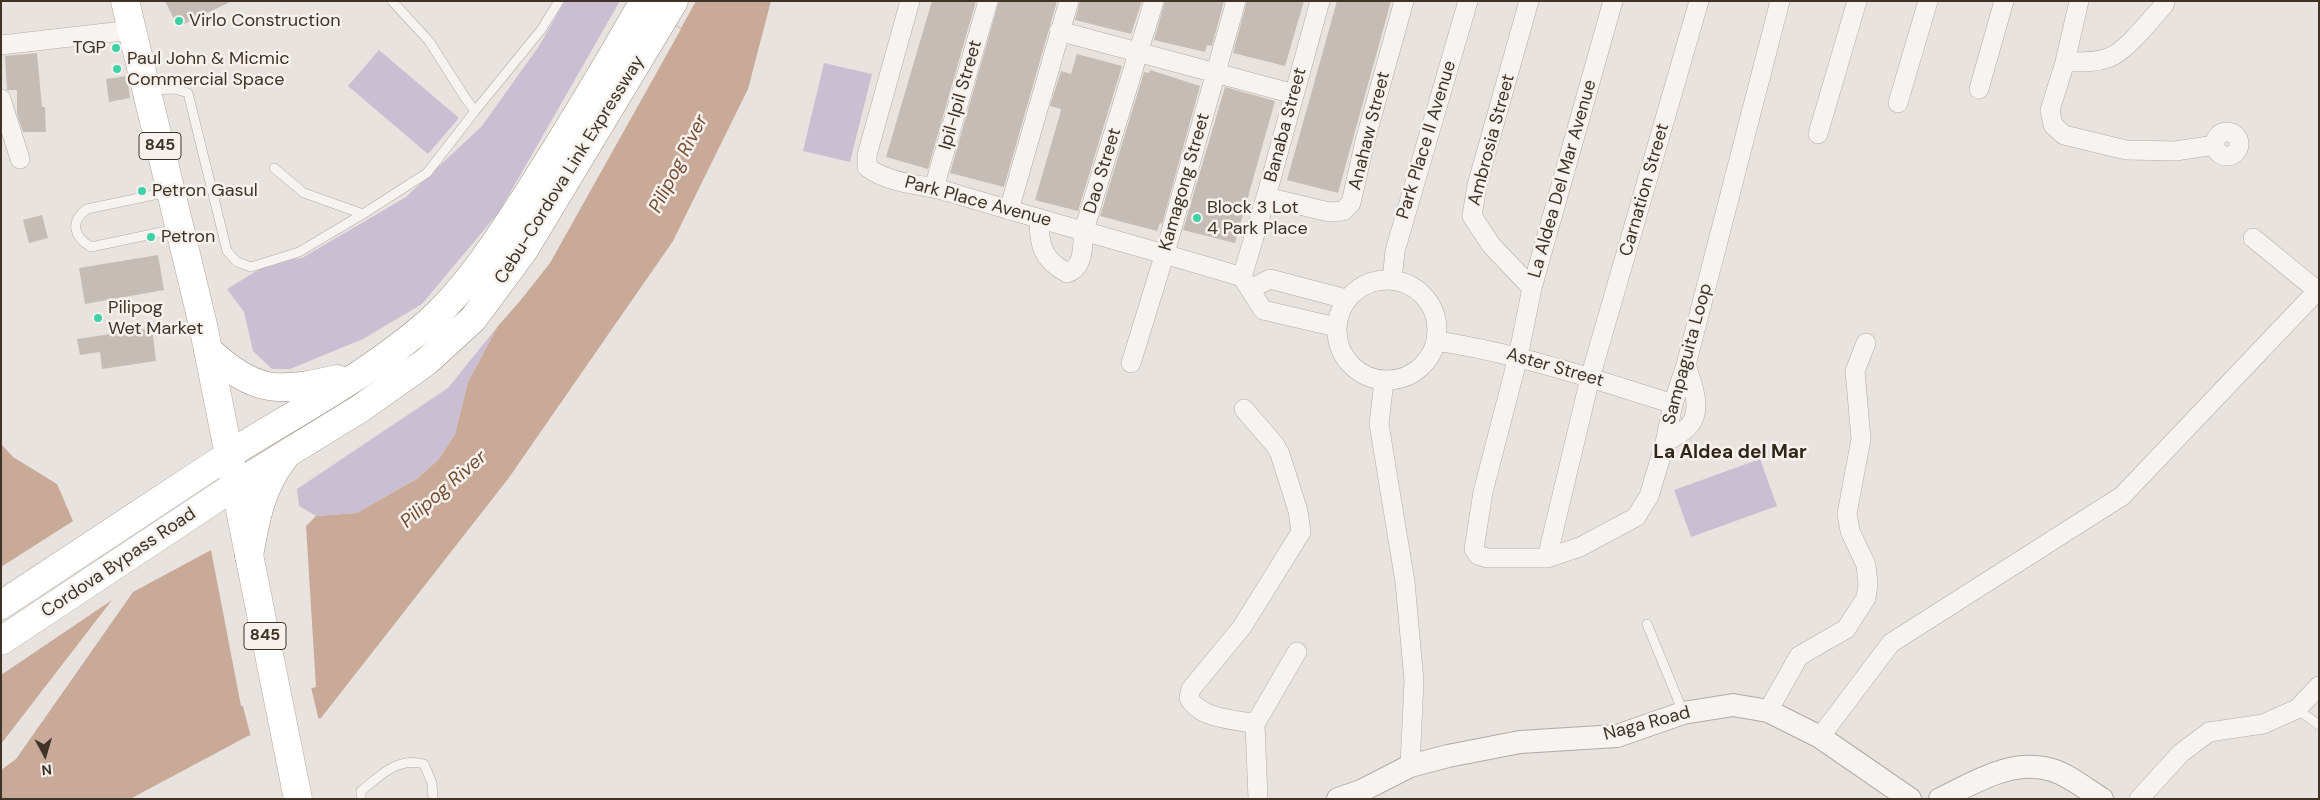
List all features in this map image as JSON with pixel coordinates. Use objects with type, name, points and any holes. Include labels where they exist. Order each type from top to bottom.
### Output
[{"type":"main road","name":"845","points":[[125,1],[206,341],[298,799]]},
{"type":"main road","name":"Cebu-Cordova Link Expressway","points":[[230,454],[390,353],[428,322],[452,299],[498,239],[551,156],[656,6]]},
{"type":"main road","name":"Cebu-Cordova Link Expressway","points":[[236,485],[409,375],[449,343],[473,319],[524,250],[656,6]]},
{"type":"main road","points":[[206,341],[243,378],[269,387],[299,387],[356,375]]},
{"type":"main road","name":"Cordova Bypass Road","points":[[1,605],[230,454]]},
{"type":"main road","points":[[249,556],[261,500],[272,474],[287,454]]},
{"type":"main road","name":"Cordova Bypass Road","points":[[1,641],[236,485]]},
{"type":"street","name":"Park Place Avenue","points":[[910,1],[866,155],[868,167],[879,176],[934,188],[1165,253],[1246,283]]},
{"type":"street","name":"Ipil-Ipil Street","points":[[934,188],[988,1]]},
{"type":"street","points":[[1009,210],[1069,1]]},
{"type":"street","name":"Dao Street","points":[[1039,219],[1039,240],[1042,250],[1058,268],[1067,272],[1076,270],[1080,264],[1084,230],[1140,53],[1154,1]]},
{"type":"street","name":"Kamagong Street","points":[[1131,363],[1165,253],[1236,1]]},
{"type":"street","name":"Banaba Street","points":[[1246,283],[1266,197],[1320,1]]},
{"type":"street","name":"Anahaw Street","points":[[1266,197],[1329,212],[1344,211],[1351,203],[1365,141],[1404,1]]},
{"type":"street","name":"Park Place II Avenue","points":[[1392,280],[1395,251],[1468,1]]},
{"type":"street","name":"Ambrosia Street","points":[[1529,1],[1477,185],[1472,216],[1491,245],[1532,288]]},
{"type":"street","name":"La Aldea Del Mar Avenue","points":[[1518,357],[1532,288],[1613,1]]},
{"type":"street","name":"Carnation Street","points":[[1547,558],[1590,378],[1700,1]]},
{"type":"street","name":"Sampaguita Loop","points":[[1518,357],[1483,492],[1474,549],[1478,555],[1487,558],[1547,558],[1580,547],[1636,518],[1649,496],[1665,443],[1672,404],[1686,365],[1780,1]]},
{"type":"street","points":[[1818,134],[1857,1]]},
{"type":"street","points":[[1898,103],[1928,1]]},
{"type":"street","points":[[1979,89],[2004,1]]},
{"type":"street","points":[[2079,1],[2065,62],[2050,110],[2053,125],[2064,135],[2126,150],[2175,151],[2215,145]]},
{"type":"street","points":[[2065,62],[2086,62],[2109,58],[2128,44],[2164,6],[2165,1]]},
{"type":"street","points":[[1,45],[132,30]]},
{"type":"street","points":[[1059,31],[1294,94]]},
{"type":"street","points":[[1,99],[20,159]]},
{"type":"street","points":[[1820,737],[1891,643],[2122,496],[2318,291],[2253,238]]},
{"type":"street","points":[[1336,327],[1263,310],[1246,283],[1270,279],[1346,299]]},
{"type":"street","points":[[1392,280],[1412,286],[1422,294],[1430,304],[1436,317],[1437,330],[1436,341],[1427,360],[1415,372],[1400,379],[1384,381],[1369,378],[1355,370],[1344,358],[1338,344],[1336,327],[1339,312],[1346,299],[1357,289],[1370,282],[1392,280]]},
{"type":"street","name":"Aster Street","points":[[1436,341],[1477,347],[1518,357],[1672,404]]},
{"type":"street","points":[[1768,711],[1799,656],[1846,629],[1866,598],[1868,584],[1866,565],[1850,531],[1847,514],[1861,438],[1855,371],[1866,343]]},
{"type":"street","points":[[1665,443],[1689,426],[1695,412],[1694,392],[1686,365]]},
{"type":"street","points":[[1384,381],[1379,424],[1405,582],[1414,681],[1410,766]]},
{"type":"street","points":[[1244,408],[1275,445],[1280,454],[1298,511],[1301,532],[1242,626],[1191,689],[1188,698],[1193,706],[1202,712],[1255,724]]},
{"type":"street","points":[[1258,799],[1255,724],[1297,652]]},
{"type":"street","points":[[2139,799],[2181,753],[2209,732],[2263,724],[2297,709],[2319,686]]},
{"type":"street","name":"Naga Road","points":[[1338,799],[1361,791],[1410,766],[1448,756],[1520,742],[1617,736],[1683,713],[1733,705],[1768,711],[1820,737],[1910,799]]},
{"type":"street","points":[[1940,799],[1998,772],[2021,765],[2053,770],[2102,799]]},
{"type":"lane","points":[[392,1],[429,41],[475,110]]},
{"type":"lane","points":[[147,90],[175,89],[188,93],[227,251],[237,262],[251,267],[299,252],[427,173],[475,110],[541,30],[559,1]]},
{"type":"lane","points":[[274,168],[304,193],[363,214]]},
{"type":"lane","points":[[171,191],[87,209],[76,223],[77,235],[80,240],[91,246],[180,228]]},
{"type":"lane","points":[[1647,624],[1683,713]]},
{"type":"lane","points":[[2297,709],[2319,725]]},
{"type":"lane","points":[[361,799],[361,791],[386,771],[399,764],[414,761],[424,764],[430,774],[433,799]]},
{"type":"shaded area","points":[[565,1],[620,1],[499,212],[422,304],[363,339],[290,369],[272,369],[253,351],[244,312],[227,289],[273,261],[302,258],[406,197],[482,126],[539,46]]},
{"type":"shaded area","points":[[379,50],[459,118],[428,154],[348,86]]},
{"type":"shaded area","points":[[824,63],[872,74],[850,162],[803,151]]},
{"type":"shaded area","points":[[498,326],[468,382],[455,434],[439,459],[418,478],[357,513],[316,516],[299,506],[297,489],[448,388]]},
{"type":"shaded area","points":[[1760,459],[1777,506],[1691,537],[1674,490]]},
{"type":"water","name":"Pilipog River","points":[[639,1],[771,1],[748,89],[673,241],[508,479],[321,718],[248,736],[130,799],[1,799],[1,770],[16,759],[133,592],[211,550],[241,706],[316,687],[306,526],[316,516],[357,513],[418,478],[439,459],[455,434],[468,382],[498,326],[550,263],[681,29]]},
{"type":"water","points":[[1,444],[13,457],[57,484],[73,521],[1,567]]},
{"type":"water","points":[[112,600],[1,744],[1,675]]},
{"type":"pier","points":[[639,1],[696,1],[681,28]]},
{"type":"pier","points":[[311,687],[319,721],[251,737],[242,703]]},
{"type":"building","points":[[165,1],[232,1],[178,27]]},
{"type":"building","points":[[932,1],[976,1],[928,169],[886,157]]},
{"type":"building","points":[[999,1],[1057,1],[1004,187],[950,173]]},
{"type":"building","points":[[1080,1],[1142,1],[1131,34],[1075,20]]},
{"type":"building","points":[[1165,1],[1224,1],[1212,46],[1207,45],[1205,52],[1154,40]]},
{"type":"building","points":[[1247,1],[1304,1],[1285,66],[1233,53]]},
{"type":"building","points":[[1337,1],[1391,1],[1338,193],[1287,180]]},
{"type":"building","points":[[37,53],[42,107],[45,107],[46,132],[23,132],[17,114],[17,90],[7,90],[5,56]]},
{"type":"building","points":[[1077,54],[1122,66],[1078,211],[1035,200],[1061,109],[1050,106],[1061,71],[1071,74]]},
{"type":"building","points":[[1150,70],[1200,86],[1162,224],[1160,223],[1157,231],[1100,216],[1144,72],[1149,73]]},
{"type":"building","points":[[127,76],[130,98],[109,102],[106,79]]},
{"type":"building","points":[[1225,87],[1275,101],[1235,243],[1183,230]]},
{"type":"building","points":[[42,215],[48,238],[29,243],[23,220]]},
{"type":"building","points":[[158,255],[164,290],[85,304],[79,268]]},
{"type":"building","points":[[152,328],[156,361],[102,369],[100,352],[80,355],[77,339]]},
{"type":"place","name":"Virlo Construction","points":[[179,21]]},
{"type":"place","name":"TGP","points":[[116,48]]},
{"type":"place","name":"Paul John & Micmic Commercial Space","points":[[117,69]]},
{"type":"place","name":"Petron Gasul","points":[[142,191]]},
{"type":"place","name":"Block 3 Lot 4 Park Place","points":[[1197,218]]},
{"type":"place","name":"Petron","points":[[151,237]]},
{"type":"place","name":"Pilipog Wet Market","points":[[98,318]]},
{"type":"district","name":"La Aldea del Mar","points":[[1730,453]]}]
